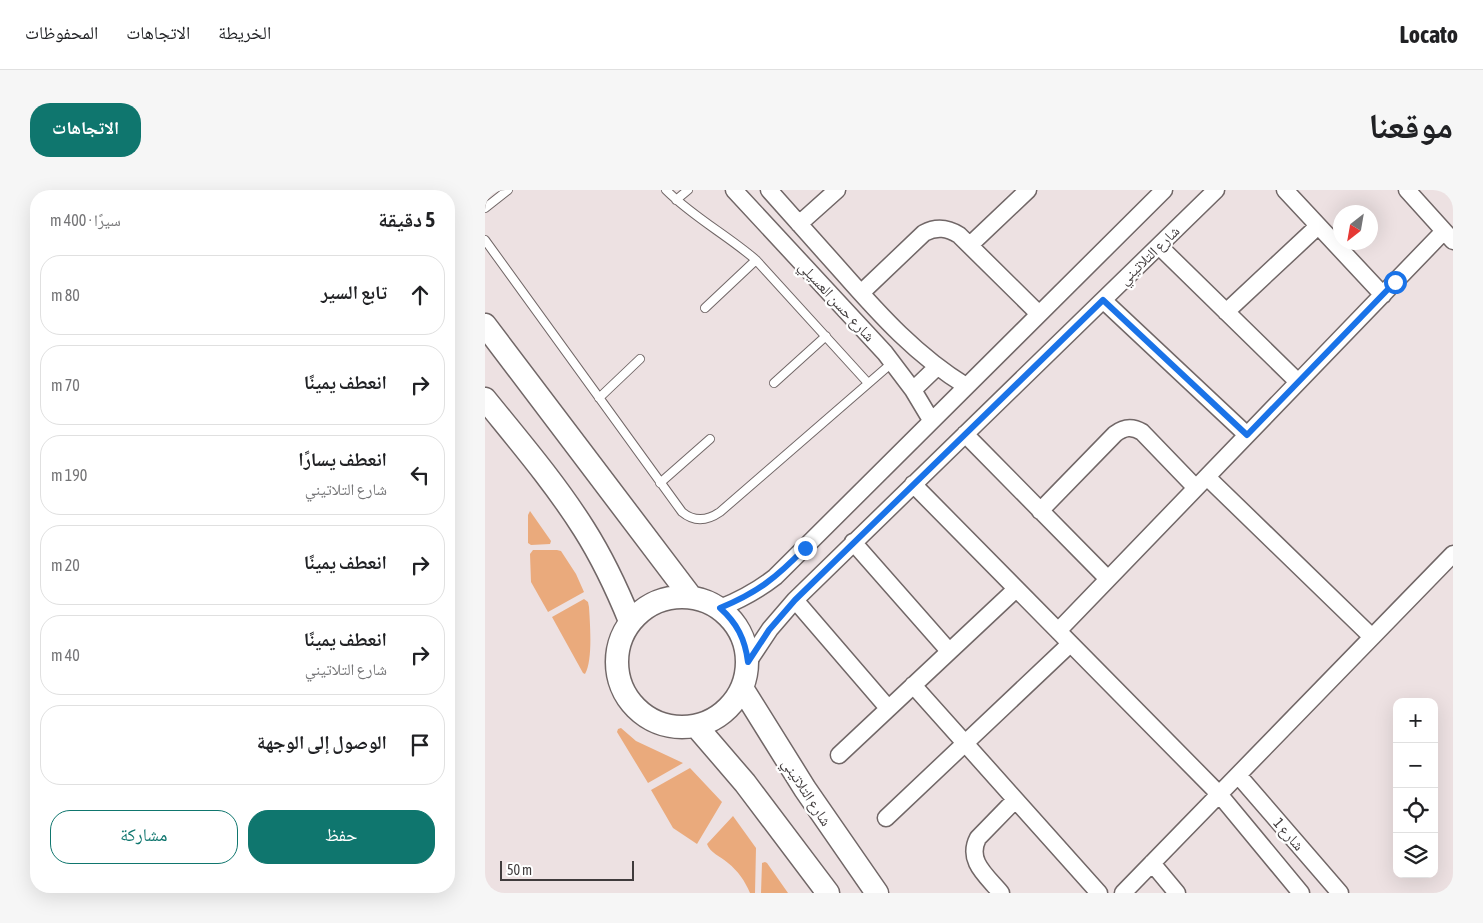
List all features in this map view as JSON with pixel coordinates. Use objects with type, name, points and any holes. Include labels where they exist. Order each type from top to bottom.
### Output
[{"type":"main road","points":[[485,325],[691,597]]},
{"type":"main road","points":[[485,399],[557,491],[583,528],[613,580],[631,621]]},
{"type":"main road","points":[[677,596],[691,597],[720,608],[737,626],[745,644],[748,662],[746,675],[736,699],[724,712],[708,722],[697,726],[670,726],[645,716],[626,696],[618,678],[616,658],[621,638],[631,621],[640,611],[651,604],[677,596]]},
{"type":"main road","name":"شارع التلاتيني","points":[[742,688],[805,790],[877,893]]},
{"type":"main road","points":[[697,726],[745,783],[828,893]]},
{"type":"street","name":"شارع حسن العسيلي","points":[[734,190],[893,362],[931,420]]},
{"type":"street","name":"شارع حسن العسيلي","points":[[769,190],[907,342],[937,367],[966,386]]},
{"type":"street","points":[[799,224],[837,190]]},
{"type":"street","points":[[970,245],[1028,190]]},
{"type":"street","points":[[720,608],[758,590],[775,577],[1164,190]]},
{"type":"street","name":"شارع التلاتيني","points":[[748,662],[769,630],[795,600],[1216,190]]},
{"type":"street","points":[[1285,190],[1383,295]]},
{"type":"street","points":[[1058,632],[1383,295],[1449,236],[1407,190]]},
{"type":"street","points":[[1226,312],[1317,226]]},
{"type":"street","points":[[861,293],[919,238],[931,229],[939,228],[953,231],[970,245],[1039,314]]},
{"type":"street","points":[[1159,246],[1298,382]]},
{"type":"street","points":[[1103,300],[1247,435]]},
{"type":"street","points":[[913,390],[937,367]]},
{"type":"street","points":[[1040,511],[1115,434],[1125,428],[1137,429],[1202,482],[1372,637]]},
{"type":"street","points":[[965,434],[1108,579]]},
{"type":"street","name":"شارع 1","points":[[913,484],[1219,794],[1301,893]]},
{"type":"street","points":[[853,542],[949,651]]},
{"type":"street","points":[[1123,893],[1453,554]]},
{"type":"street","points":[[839,755],[1016,589]]},
{"type":"street","points":[[795,600],[888,708]]},
{"type":"street","points":[[885,818],[1071,644]]},
{"type":"street","points":[[913,685],[1099,893]]},
{"type":"street","name":"شارع 1","points":[[1238,775],[1340,893]]},
{"type":"street","points":[[1001,893],[975,860],[973,853],[974,845],[978,838],[1015,800]]},
{"type":"street","points":[[1153,863],[1177,893]]},
{"type":"lane","points":[[485,208],[508,190]]},
{"type":"lane","points":[[666,190],[705,223],[737,244],[756,260],[868,383]]},
{"type":"lane","points":[[676,200],[688,190]]},
{"type":"lane","points":[[485,240],[681,512],[687,516],[701,520],[714,516],[893,362]]},
{"type":"lane","points":[[705,308],[756,260]]},
{"type":"lane","points":[[774,383],[826,336]]},
{"type":"lane","points":[[599,398],[640,359]]},
{"type":"lane","points":[[660,483],[710,439]]},
{"type":"shaded area","points":[[530,511],[551,541],[550,544],[531,545],[528,543],[528,515]]},
{"type":"shaded area","points":[[533,550],[561,551],[576,574],[584,592],[548,612],[531,582],[530,554]]},
{"type":"shaded area","points":[[584,599],[588,602],[589,607],[590,632],[589,660],[585,674],[552,617]]},
{"type":"shaded area","points":[[621,728],[636,741],[683,763],[648,783],[617,732]]},
{"type":"shaded area","points":[[690,768],[722,802],[697,844],[673,828],[651,790]]},
{"type":"shaded area","points":[[733,816],[756,848],[755,893],[750,893],[738,873],[713,852],[707,844]]},
{"type":"shaded area","points":[[765,862],[788,893],[761,893],[762,863]]},
{"type":"route","points":[[805,548],[775,577],[758,590],[720,608],[737,626],[743,638],[748,662],[769,630],[795,600],[1103,300],[1247,435],[1395,282]]}]
